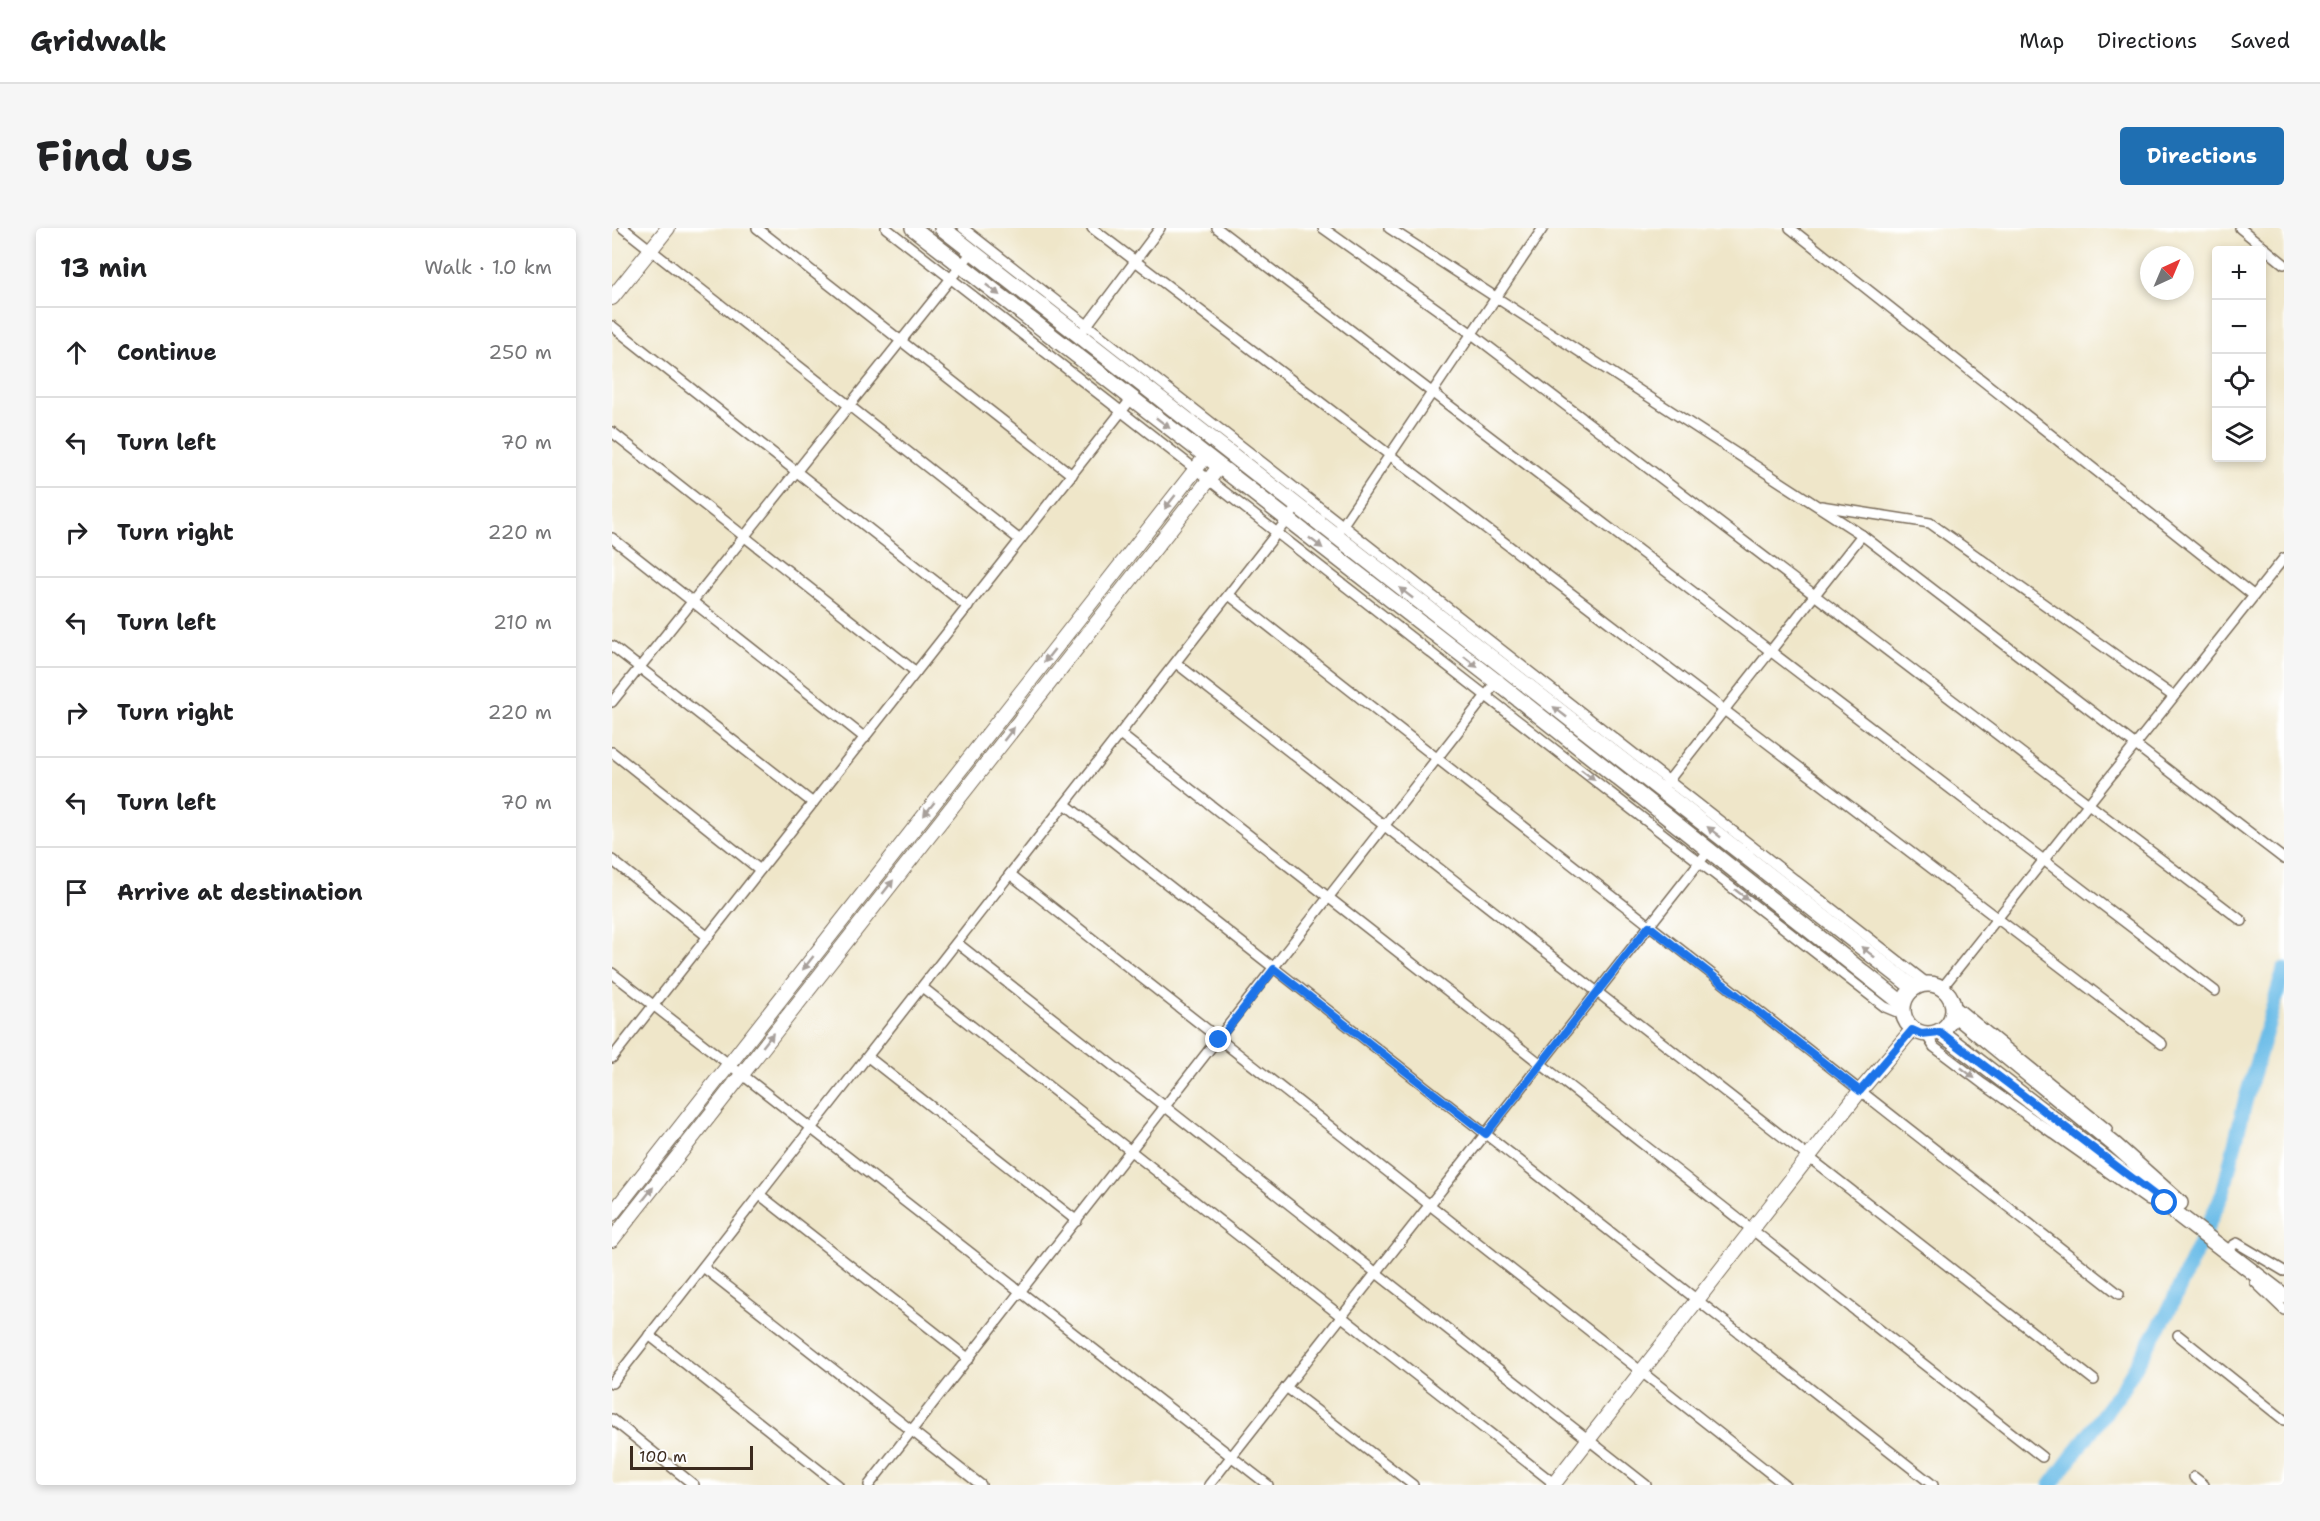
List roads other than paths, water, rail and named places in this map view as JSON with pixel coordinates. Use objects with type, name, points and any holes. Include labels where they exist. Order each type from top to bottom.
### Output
[{"type":"main road","points":[[612,298],[648,247],[657,228]]},
{"type":"main road","points":[[612,284],[668,228]]},
{"type":"main road","points":[[913,228],[1206,456],[1214,473],[1282,526],[1664,785],[1928,987],[2115,1144],[2181,1210]]},
{"type":"main road","points":[[942,228],[972,252],[1084,330],[1297,507],[1338,532],[1704,856],[1903,1009],[1926,1032],[2181,1210],[2284,1296]]},
{"type":"main road","points":[[612,1214],[1206,456]]},
{"type":"main road","points":[[612,1240],[1214,473]]},
{"type":"main road","points":[[1903,1009],[1928,987]]},
{"type":"main road","points":[[1554,1484],[1860,1091],[1926,1032],[1948,1024],[1953,1009]]},
{"type":"main road","points":[[2223,1244],[2284,1283]]},
{"type":"street","points":[[623,228],[1020,540]]},
{"type":"street","points":[[757,228],[1072,475]]},
{"type":"street","points":[[886,228],[1196,469],[1214,473]]},
{"type":"street","points":[[963,228],[1084,330],[1338,532],[1664,785],[1771,653],[1862,535]]},
{"type":"street","points":[[1092,228],[2162,1044]]},
{"type":"street","points":[[1084,330],[1160,228]]},
{"type":"street","points":[[1217,228],[2215,991]]},
{"type":"street","points":[[1323,228],[1472,334],[2242,921]]},
{"type":"street","points":[[1389,228],[1862,535],[2284,859]]},
{"type":"street","points":[[1338,532],[1543,228]]},
{"type":"street","points":[[1790,228],[2253,596]]},
{"type":"street","points":[[2240,228],[2284,264]]},
{"type":"street","points":[[612,702],[848,403],[972,252]]},
{"type":"street","points":[[612,326],[968,607]]},
{"type":"street","points":[[612,1058],[1132,398]]},
{"type":"street","points":[[612,432],[916,672]]},
{"type":"street","points":[[1819,505],[1930,523],[2173,696]]},
{"type":"street","points":[[612,1383],[1297,507]]},
{"type":"street","points":[[1209,1485],[1704,856],[1486,696],[1282,526]]},
{"type":"street","points":[[612,538],[865,738]]},
{"type":"street","points":[[1928,987],[1997,918],[2284,558]]},
{"type":"street","points":[[1229,595],[2119,1294]]},
{"type":"street","points":[[612,646],[813,803]]},
{"type":"street","points":[[1176,663],[2094,1380]]},
{"type":"street","points":[[869,1485],[1502,676]]},
{"type":"street","points":[[1120,735],[2042,1457]]},
{"type":"street","points":[[612,752],[760,870]]},
{"type":"street","points":[[1065,804],[1933,1485]]},
{"type":"street","points":[[612,860],[708,937]]},
{"type":"street","points":[[1010,874],[1785,1485]]},
{"type":"street","points":[[957,943],[1646,1485]]},
{"type":"street","points":[[612,973],[1268,1485]]},
{"type":"street","points":[[922,987],[1554,1484]]},
{"type":"street","points":[[868,1057],[1077,1221]]},
{"type":"street","points":[[760,1195],[969,1359]]},
{"type":"street","points":[[2223,1244],[2237,1243],[2284,1271]]},
{"type":"street","points":[[2223,1244],[2284,1310]]},
{"type":"street","points":[[703,1267],[981,1485]]},
{"type":"street","points":[[649,1335],[838,1485]]},
{"type":"street","points":[[2178,1335],[2284,1420]]},
{"type":"street","points":[[1286,1387],[1413,1485]]},
{"type":"street","points":[[612,1419],[694,1485]]},
{"type":"street","points":[[2194,1477],[2204,1485]]},
{"type":"waterway","points":[[2051,1485],[2122,1389],[2167,1314],[2223,1193],[2245,1102],[2284,970]]}]
